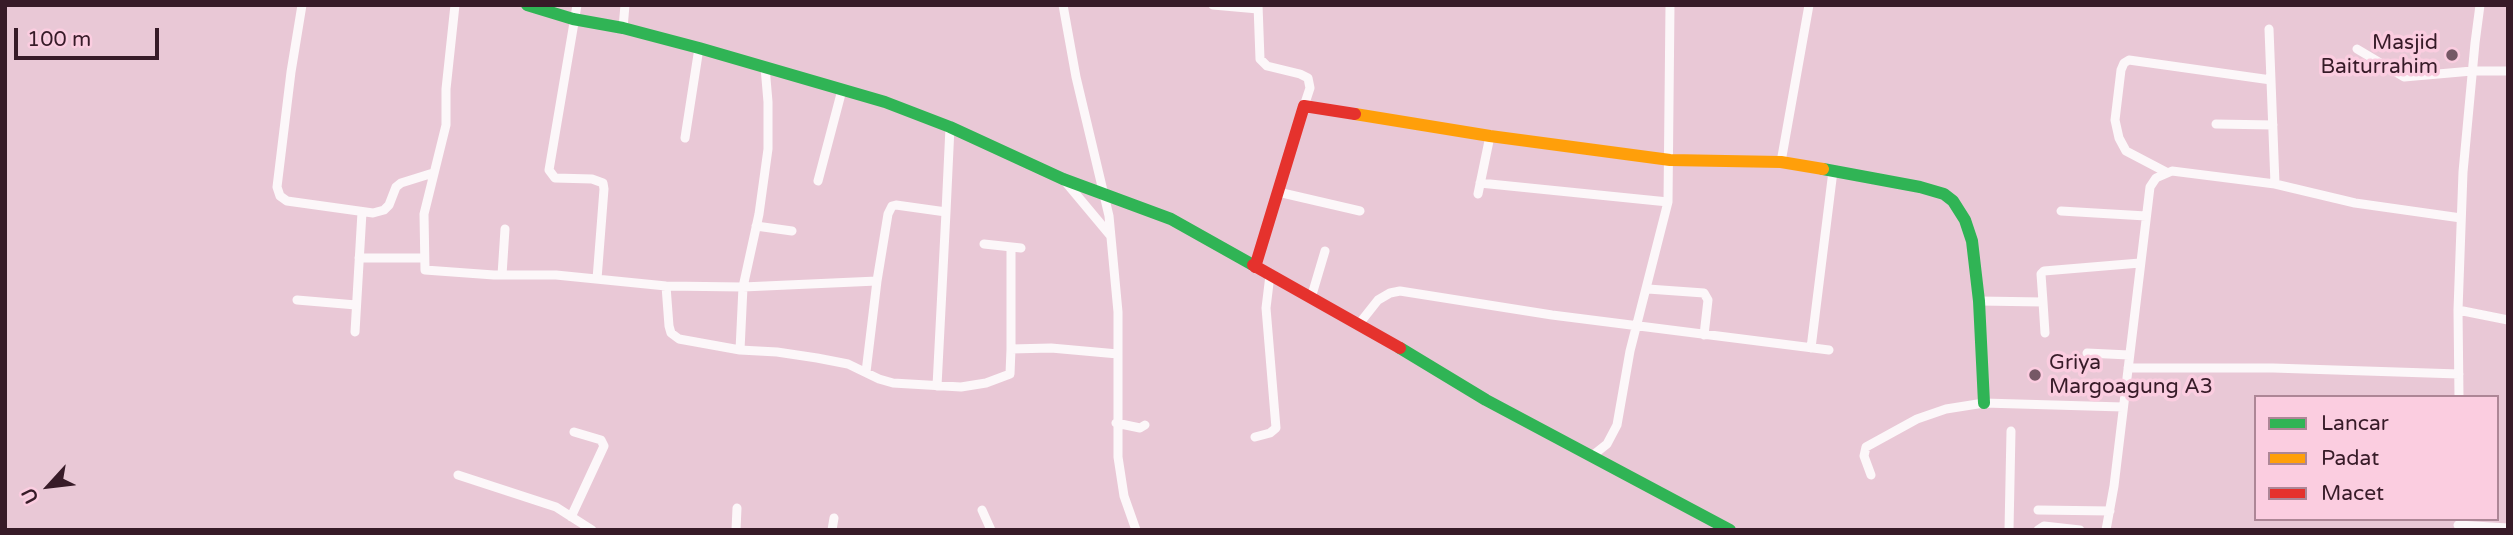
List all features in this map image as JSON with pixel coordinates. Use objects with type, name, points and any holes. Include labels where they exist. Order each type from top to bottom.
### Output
[{"type":"street","points":[[302,5],[276,187],[280,196],[287,201],[373,213],[384,210],[389,205],[396,187],[401,183],[433,173]]},
{"type":"street","points":[[455,5],[446,89],[446,125],[424,214],[425,270],[556,275],[666,286],[743,287],[877,281]]},
{"type":"street","points":[[527,5],[573,19],[623,28],[699,48],[885,102],[950,127],[1063,179],[1171,219],[1359,324],[1486,400],[1598,455],[1730,530]]},
{"type":"street","points":[[577,5],[549,170],[555,178],[592,179],[603,183],[597,279]]},
{"type":"street","points":[[623,28],[625,5]]},
{"type":"street","points":[[1063,5],[1076,77],[1104,192],[1110,235],[1118,312],[1116,423],[1119,471],[1124,496],[1136,530]]},
{"type":"street","points":[[1213,5],[1258,7],[1260,59],[1267,66],[1308,78],[1310,88],[1255,267]]},
{"type":"street","points":[[1598,455],[1611,439],[1617,425],[1630,351],[1648,289],[1668,202],[1670,5]]},
{"type":"street","points":[[1781,162],[1809,5]]},
{"type":"street","points":[[2459,395],[2458,310],[2463,172],[2480,5]]},
{"type":"street","points":[[2269,29],[2275,184]]},
{"type":"street","points":[[685,138],[699,48]]},
{"type":"street","points":[[2357,49],[2404,78],[2472,71],[2508,71]]},
{"type":"street","points":[[2271,80],[2129,60],[2121,70],[2115,120],[2119,138],[2126,151],[2166,172],[2275,184],[2355,203],[2461,218]]},
{"type":"street","points":[[740,350],[743,287],[768,149],[765,67]]},
{"type":"street","points":[[818,181],[842,90]]},
{"type":"street","points":[[1304,106],[1490,136],[1670,160],[1781,162],[1920,187],[1944,194],[1953,201],[1965,220],[1972,242],[1979,301],[1984,403]]},
{"type":"street","points":[[2216,124],[2273,125]]},
{"type":"street","points":[[937,386],[950,127]]},
{"type":"street","points":[[1478,194],[1490,136]]},
{"type":"street","points":[[1811,348],[1833,171]]},
{"type":"street","points":[[2106,530],[2150,187],[2156,178],[2166,172]]},
{"type":"street","points":[[1063,179],[1110,235]]},
{"type":"street","points":[[1480,183],[1668,202]]},
{"type":"street","points":[[1278,192],[1360,211]]},
{"type":"street","points":[[866,372],[877,281],[888,214],[892,206],[946,212]]},
{"type":"street","points":[[2061,211],[2146,216]]},
{"type":"street","points":[[355,332],[362,212]]},
{"type":"street","points":[[756,226],[792,231]]},
{"type":"street","points":[[502,275],[505,229]]},
{"type":"street","points":[[666,286],[669,327],[674,336],[685,341],[848,364],[886,382],[961,387],[986,383],[1010,374],[1016,248],[984,244]]},
{"type":"street","points":[[1311,298],[1325,251]]},
{"type":"street","points":[[359,257],[424,258]]},
{"type":"street","points":[[2045,333],[2041,274],[2044,271],[2140,263]]},
{"type":"street","points":[[1255,437],[1270,433],[1276,428],[1266,308],[1270,275]]},
{"type":"street","points":[[1648,289],[1705,295],[1708,300],[1704,335]]},
{"type":"street","points":[[1359,324],[1378,300],[1390,293],[1401,291],[1638,327],[1829,350]]},
{"type":"street","points":[[298,300],[356,305]]},
{"type":"street","points":[[1979,301],[2042,302]]},
{"type":"street","points":[[2458,310],[2508,320]]},
{"type":"street","points":[[1011,349],[1051,348],[1118,354]]},
{"type":"street","points":[[2087,353],[2129,355]]},
{"type":"street","points":[[2128,368],[2273,368],[2459,374]]},
{"type":"street","points":[[1871,475],[1864,456],[1866,447],[1917,419],[1957,406],[1984,403],[2123,407]]},
{"type":"street","points":[[1116,423],[1140,428],[1145,425]]},
{"type":"street","points":[[2009,530],[2011,431]]},
{"type":"street","points":[[571,517],[604,446],[601,440],[574,432]]},
{"type":"street","points":[[458,475],[556,507],[592,530]]},
{"type":"street","points":[[736,530],[737,508]]},
{"type":"street","points":[[982,510],[991,530]]},
{"type":"street","points":[[2038,510],[2110,510]]},
{"type":"street","points":[[832,530],[834,518]]},
{"type":"street","points":[[2458,525],[2508,528]]},
{"type":"street","points":[[2038,530],[2044,526],[2080,530]]},
{"type":"traffic: fast","points":[[527,5],[573,19],[623,28],[699,48],[885,102],[950,127],[1063,179],[1171,219],[1253,265]]},
{"type":"traffic: fast","points":[[1823,169],[1920,187],[1944,194],[1953,201],[1965,220],[1972,241],[1979,301],[1984,403]]},
{"type":"traffic: fast","points":[[1400,348],[1486,400],[1730,530]]},
{"type":"traffic: slow","points":[[1355,114],[1490,136],[1670,160],[1781,162],[1823,169]]},
{"type":"traffic: jam","points":[[1255,267],[1304,106],[1355,114]]},
{"type":"traffic: jam","points":[[1253,265],[1400,348]]},
{"type":"place","name":"Masjid Baiturrahim","points":[[2452,55]]},
{"type":"place","name":"Griya Margoagung A3","points":[[2035,375]]}]
